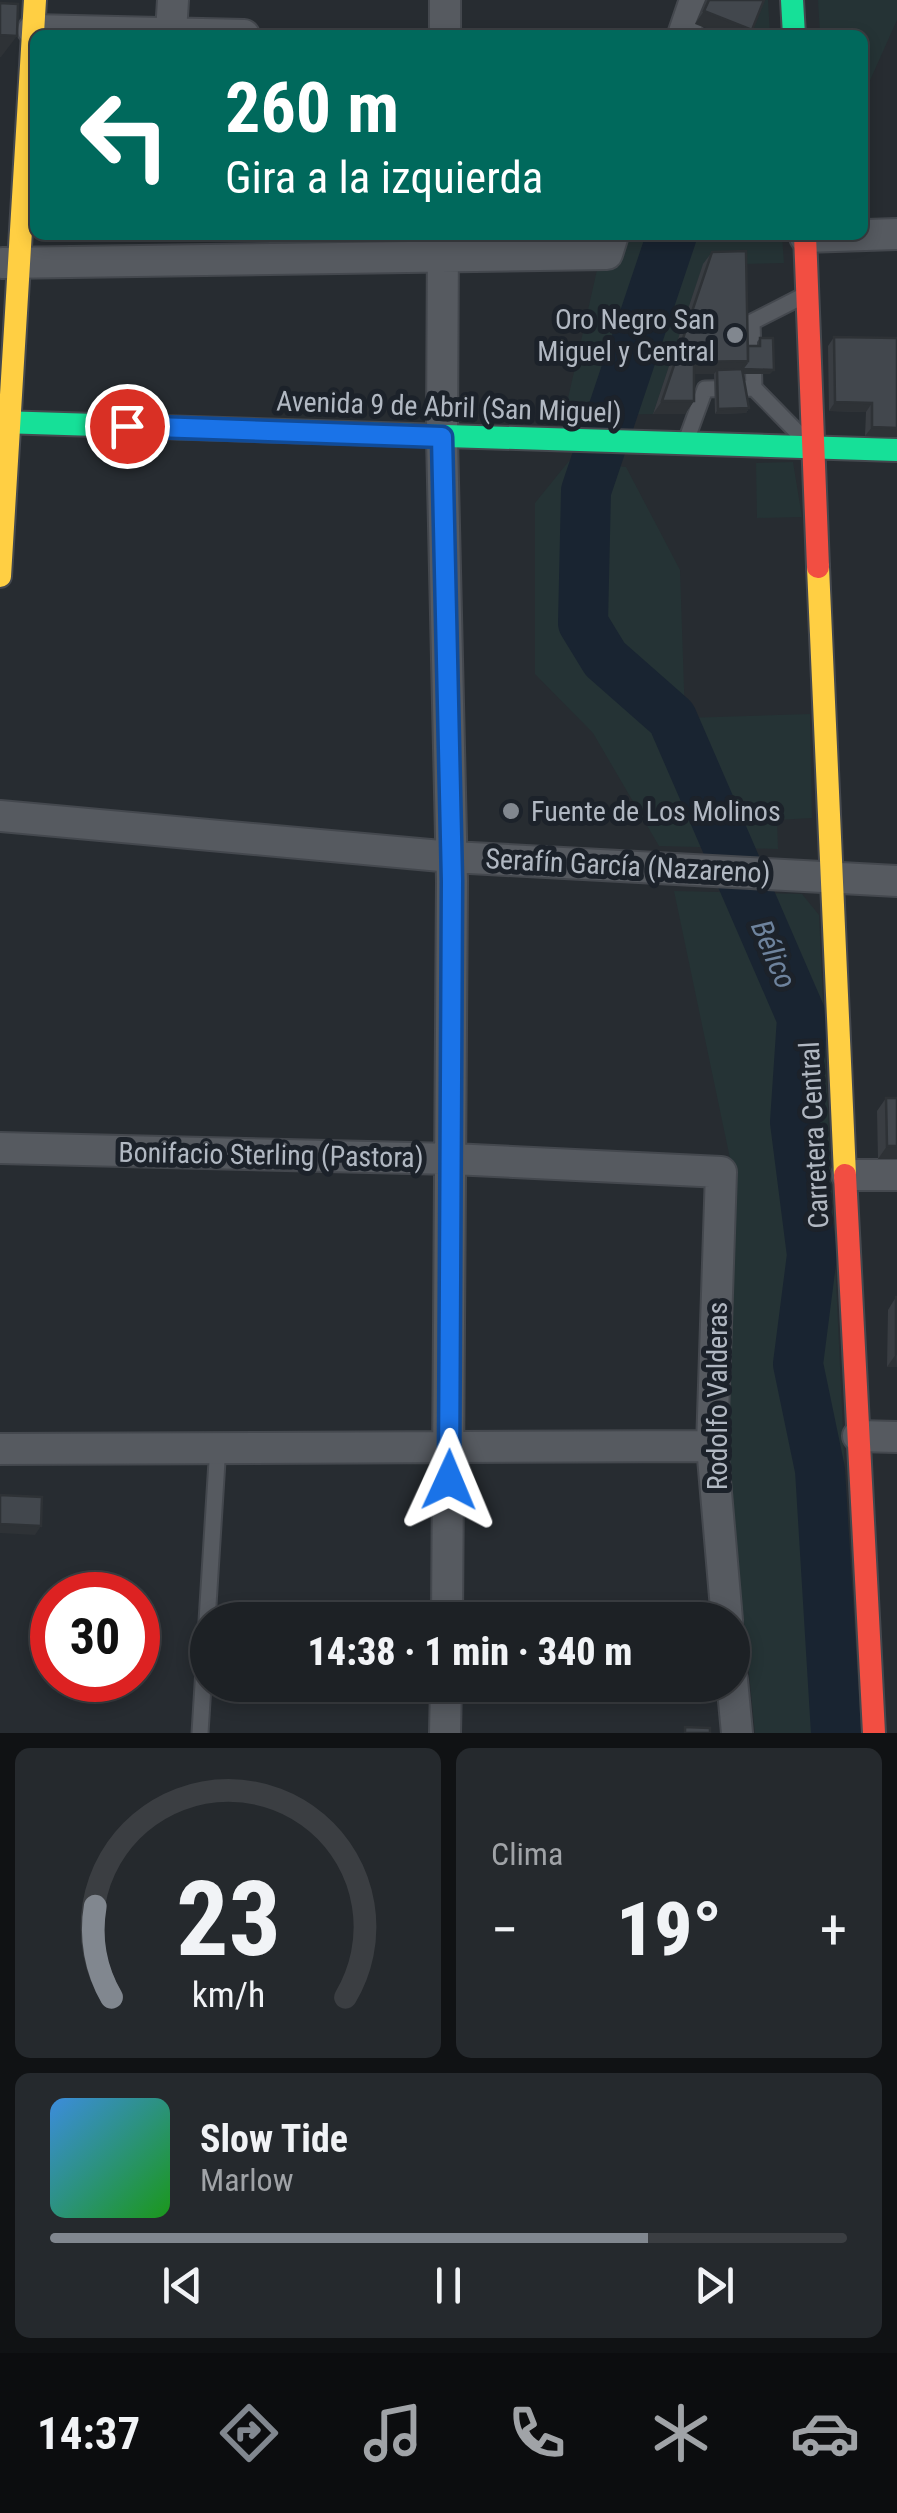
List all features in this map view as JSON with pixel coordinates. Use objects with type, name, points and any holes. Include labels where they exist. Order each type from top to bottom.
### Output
[{"type":"main road","points":[[792,0],[794,30]]},
{"type":"main road","points":[[0,576],[9,263],[30,55]]},
{"type":"main road","name":"Carretera Central","points":[[805,240],[830,876],[874,1733]]},
{"type":"main road","name":"Avenida 9 de Abril (San Miguel)","points":[[5,422],[897,450]]},
{"type":"street","points":[[171,30],[173,0]]},
{"type":"street","points":[[445,0],[445,30]]},
{"type":"street","points":[[685,30],[695,0]]},
{"type":"street","points":[[34,15],[148,30]]},
{"type":"street","points":[[868,235],[897,234]]},
{"type":"street","points":[[9,263],[443,245],[610,244]]},
{"type":"street","points":[[443,245],[442,437],[452,857],[447,1602]]},
{"type":"street","name":"Serafín García (Nazareno)","points":[[0,816],[452,857],[897,881]]},
{"type":"street","name":"Bonifacio Sterling (Pastora)","points":[[0,1148],[452,1159],[722,1172]]},
{"type":"street","name":"Rodolfo Valderas","points":[[722,1172],[712,1446],[725,1602]]},
{"type":"street","points":[[847,1175],[897,1175]]},
{"type":"street","points":[[858,1436],[897,1437]]},
{"type":"street","points":[[0,1448],[712,1446]]},
{"type":"street","points":[[445,1733],[446,1702]]},
{"type":"street","points":[[734,1702],[737,1733]]},
{"type":"lane","points":[[807,294],[752,322],[754,388],[812,447]]},
{"type":"lane","points":[[686,444],[705,389],[754,388]]},
{"type":"lane","points":[[200,1733],[218,1445]]},
{"type":"shaded area","points":[[760,0],[768,0],[770,30],[748,30]]},
{"type":"shaded area","points":[[818,0],[897,0],[897,20],[868,85],[868,30],[820,30]]},
{"type":"shaded area","points":[[625,240],[782,240],[784,263],[703,265],[653,414],[564,416],[597,270],[620,256]]},
{"type":"shaded area","points":[[569,461],[626,467],[680,570],[685,718],[810,714],[812,818],[777,820],[778,849],[659,846],[593,733],[535,674],[535,503]]},
{"type":"shaded area","points":[[793,462],[802,517],[757,518],[756,463]]},
{"type":"shaded area","points":[[674,891],[802,894],[819,915],[857,1733],[755,1733],[750,1683],[750,1602],[742,1602],[727,1453],[732,1168]]},
{"type":"building","points":[[709,0],[764,0],[752,30],[704,11]]},
{"type":"building","points":[[0,3],[18,4],[17,36],[0,35]]},
{"type":"building","points":[[746,251],[748,361],[694,362],[694,401],[662,401],[712,252]]},
{"type":"building","points":[[834,337],[897,338],[897,428],[872,427],[872,403],[835,402]]},
{"type":"building","points":[[760,338],[773,338],[774,370],[742,369],[748,361],[748,346],[760,346]]},
{"type":"building","points":[[742,369],[749,408],[718,409],[717,370]]},
{"type":"building","points":[[886,1098],[897,1098],[897,1146],[887,1146]]},
{"type":"building","points":[[0,1495],[42,1497],[41,1526],[0,1524]]},
{"type":"building","points":[[685,1727],[710,1728],[710,1733],[685,1733]]},
{"type":"waterway","name":"Bélico","points":[[670,240],[586,491],[583,623],[605,659],[672,718],[802,1018],[795,1122],[812,1255],[798,1364],[820,1470],[836,1733]]},
{"type":"traffic: fast","points":[[792,0],[794,30]]},
{"type":"traffic: fast","points":[[0,422],[897,450]]},
{"type":"traffic: slow","points":[[33,30],[35,0]]},
{"type":"traffic: slow","points":[[0,576],[30,82]]},
{"type":"traffic: slow","points":[[818,567],[845,1175]]},
{"type":"traffic: jam","points":[[805,240],[818,567]]},
{"type":"traffic: jam","points":[[845,1175],[874,1733]]},
{"type":"place","name":"Oro Negro San Miguel y Central","points":[[735,335]]},
{"type":"place","name":"Fuente de Los Molinos","points":[[511,811]]},
{"type":"route","points":[[127,426],[442,437],[452,881],[449,1480]]}]
